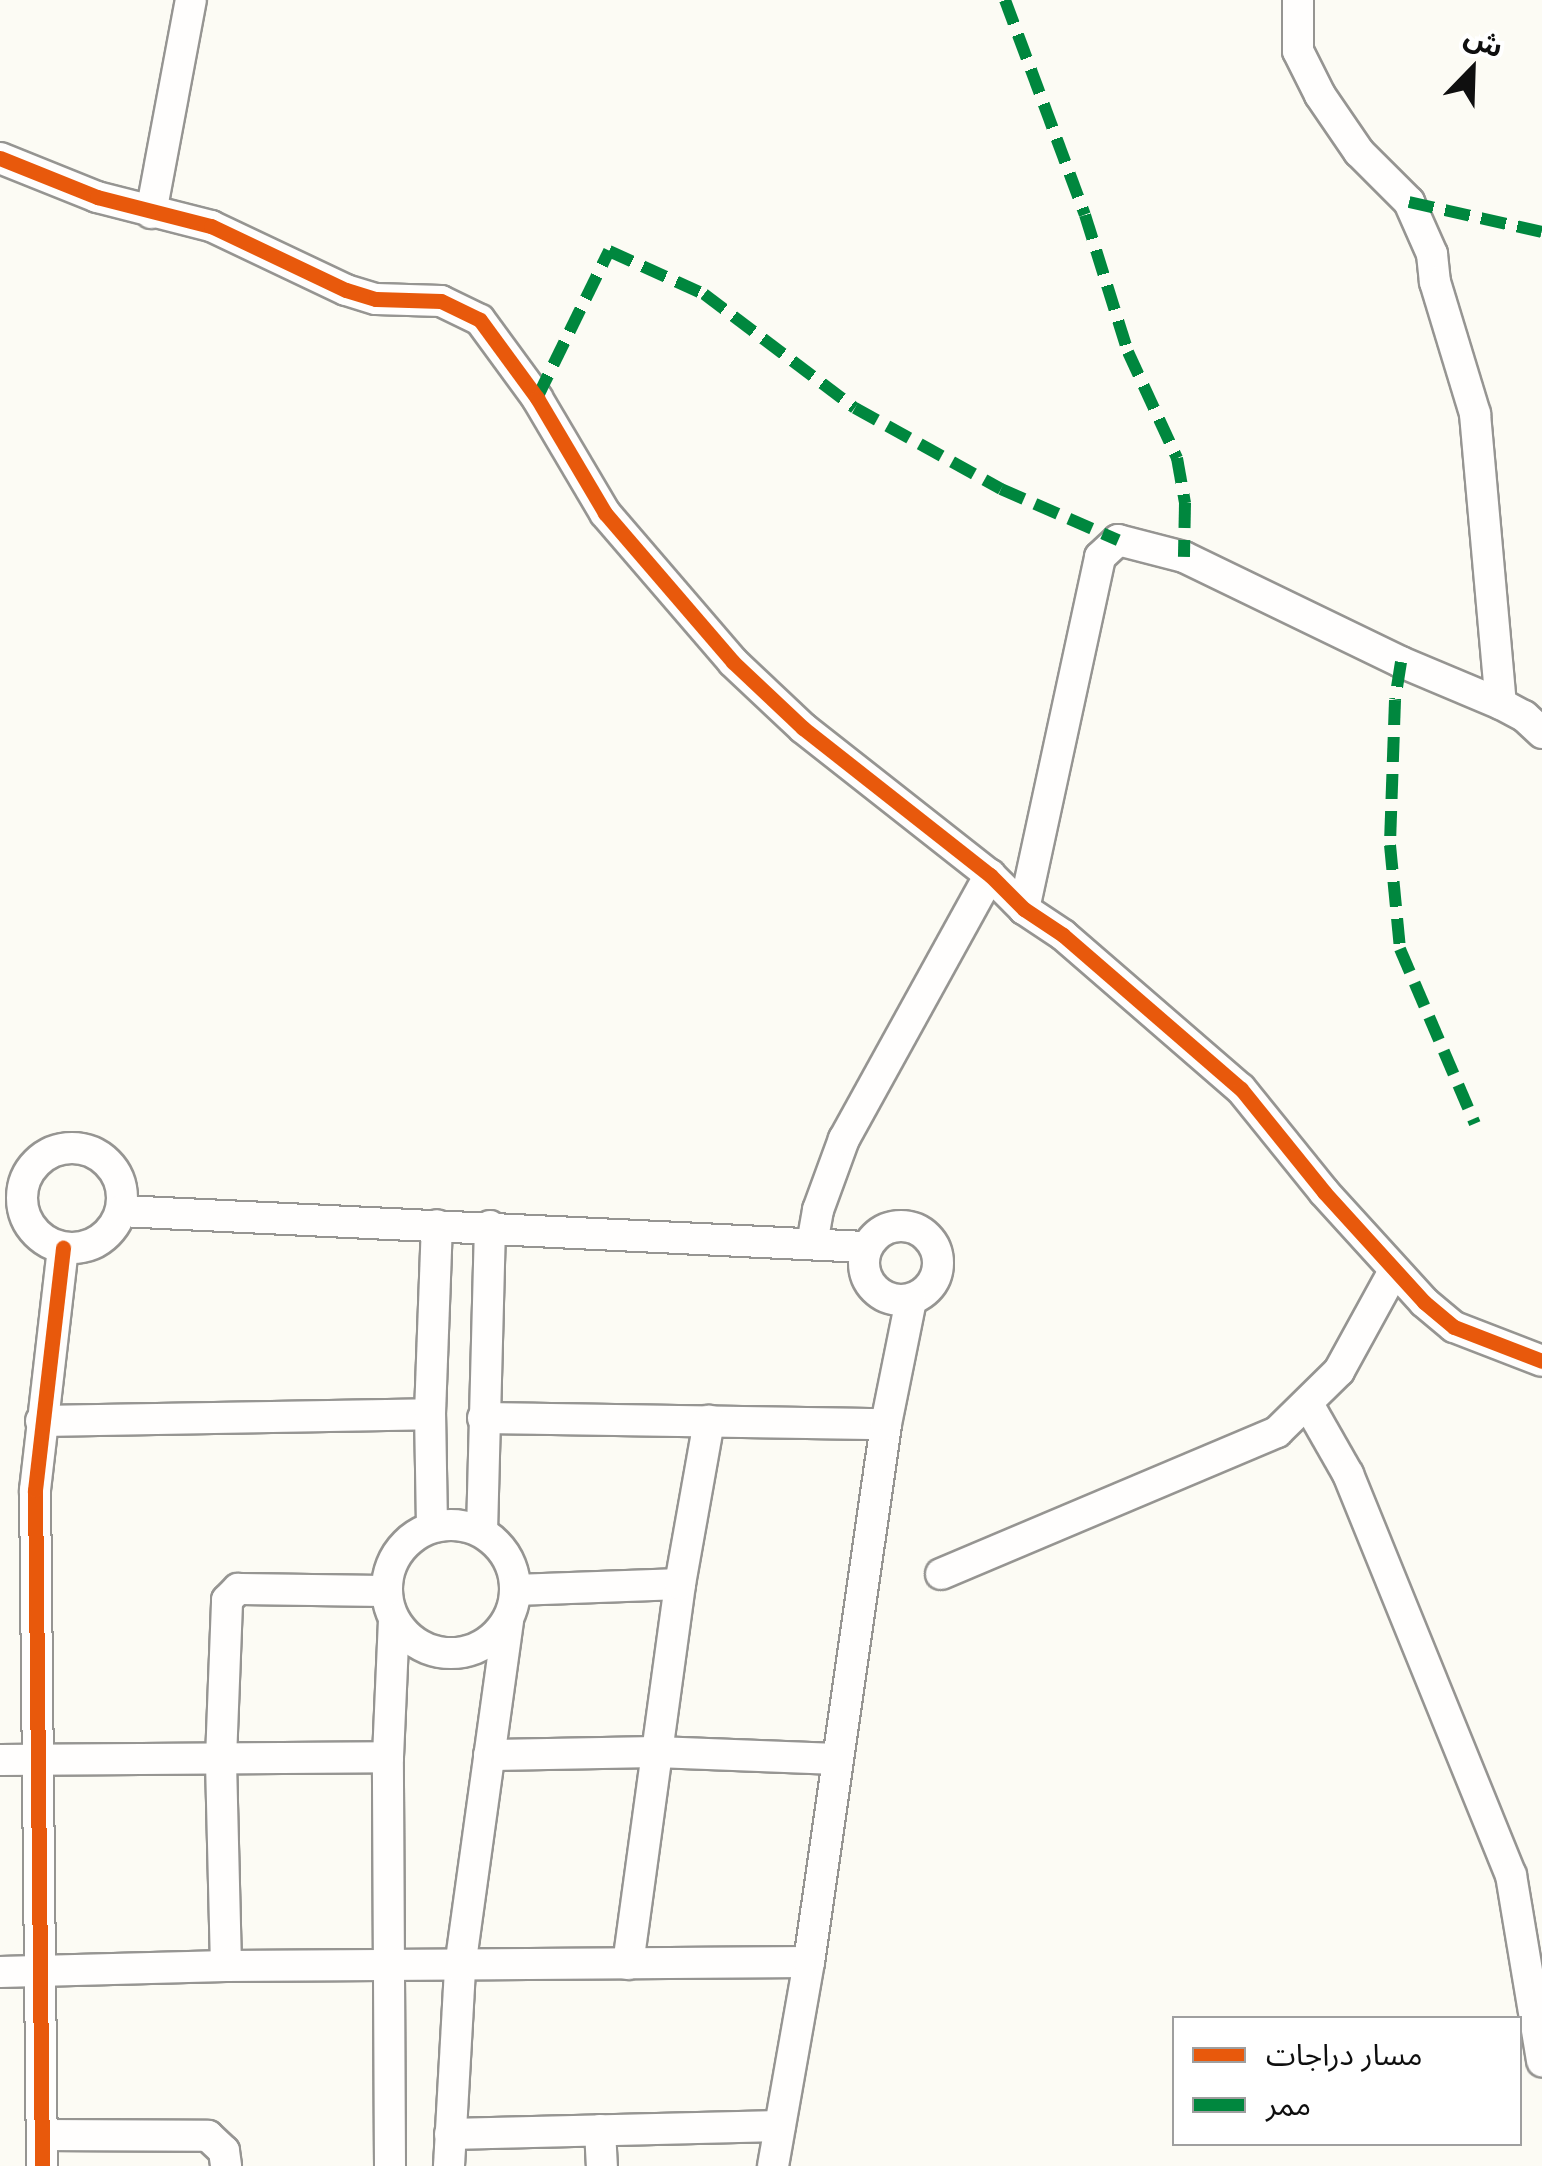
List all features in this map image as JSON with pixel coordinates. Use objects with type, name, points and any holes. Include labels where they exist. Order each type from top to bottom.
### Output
[{"type":"street","points":[[151,214],[192,0]]},
{"type":"street","points":[[1298,0],[1298,51],[1320,95],[1359,152],[1409,202],[1432,254],[1436,282],[1475,414],[1501,704]]},
{"type":"street","points":[[0,158],[151,214],[211,226],[346,290],[376,299],[442,302],[480,320],[537,398],[606,513],[733,662],[802,728],[990,875],[1024,909],[1063,936],[1241,1089],[1394,1271],[1454,1326],[1542,1360]]},
{"type":"street","points":[[1024,909],[1100,557],[1118,540],[1184,557],[1401,662],[1501,704],[1524,716],[1542,733]]},
{"type":"street","points":[[812,1244],[818,1210],[844,1139],[990,875]]},
{"type":"street","points":[[64,1147],[89,1150],[110,1164],[121,1186],[121,1211],[109,1232],[88,1246],[64,1248],[34,1232],[10,1201],[41,1157],[64,1147]]},
{"type":"street","points":[[121,1211],[490,1226],[866,1248]]},
{"type":"street","points":[[432,1526],[430,1414],[437,1226]]},
{"type":"street","points":[[482,1532],[490,1226]]},
{"type":"street","points":[[895,1226],[914,1228],[929,1239],[938,1256],[937,1274],[927,1290],[911,1300],[894,1300],[878,1294],[867,1280],[863,1264],[866,1248],[878,1233],[895,1226]]},
{"type":"street","points":[[64,1248],[35,1490],[34,1760],[42,2151],[208,2136],[224,2151],[226,2166]]},
{"type":"street","points":[[941,1574],[1277,1432],[1338,1371],[1394,1271]]},
{"type":"street","points":[[773,2166],[809,1962],[886,1424],[911,1300]]},
{"type":"street","points":[[1308,1404],[1348,1474],[1511,1875],[1542,2061]]},
{"type":"street","points":[[42,1421],[430,1414]]},
{"type":"street","points":[[483,1418],[886,1424]]},
{"type":"street","points":[[628,1964],[680,1584],[709,1421]]},
{"type":"street","points":[[390,2166],[388,1570],[398,1550],[413,1536],[432,1526],[450,1524],[482,1532],[500,1547],[512,1567],[516,1590],[508,1620],[460,1968],[449,2166]]},
{"type":"street","points":[[516,1590],[680,1584]]},
{"type":"street","points":[[226,1966],[221,1758],[223,1611],[230,1595],[238,1589],[390,1605]]},
{"type":"street","points":[[390,1605],[408,1638],[428,1649],[451,1653],[474,1650],[493,1638],[508,1620]]},
{"type":"street","points":[[488,1755],[656,1752],[838,1759]]},
{"type":"street","points":[[0,1760],[388,1757]]},
{"type":"street","points":[[0,1972],[226,1966],[460,1968],[809,1962]]},
{"type":"street","points":[[450,2134],[780,2126]]},
{"type":"street","points":[[600,2130],[602,2166]]},
{"type":"marked path","points":[[1005,0],[1085,215],[1128,352],[1177,458],[1185,503],[1184,557]]},
{"type":"marked path","points":[[1409,202],[1542,232]]},
{"type":"marked path","points":[[537,398],[609,251],[704,294],[855,408],[1001,489],[1118,540]]},
{"type":"marked path","points":[[1401,662],[1395,700],[1390,845],[1400,949],[1475,1124]]},
{"type":"cycle path","points":[[0,158],[97,197],[211,226],[346,290],[376,299],[441,301],[480,320],[537,398],[605,513],[733,662],[803,728],[990,875],[1024,909],[1063,935],[1241,1089],[1324,1192],[1424,1302],[1454,1327],[1542,1361]]},
{"type":"cycle path","points":[[42,2166],[35,1490],[63,1248]]}]
